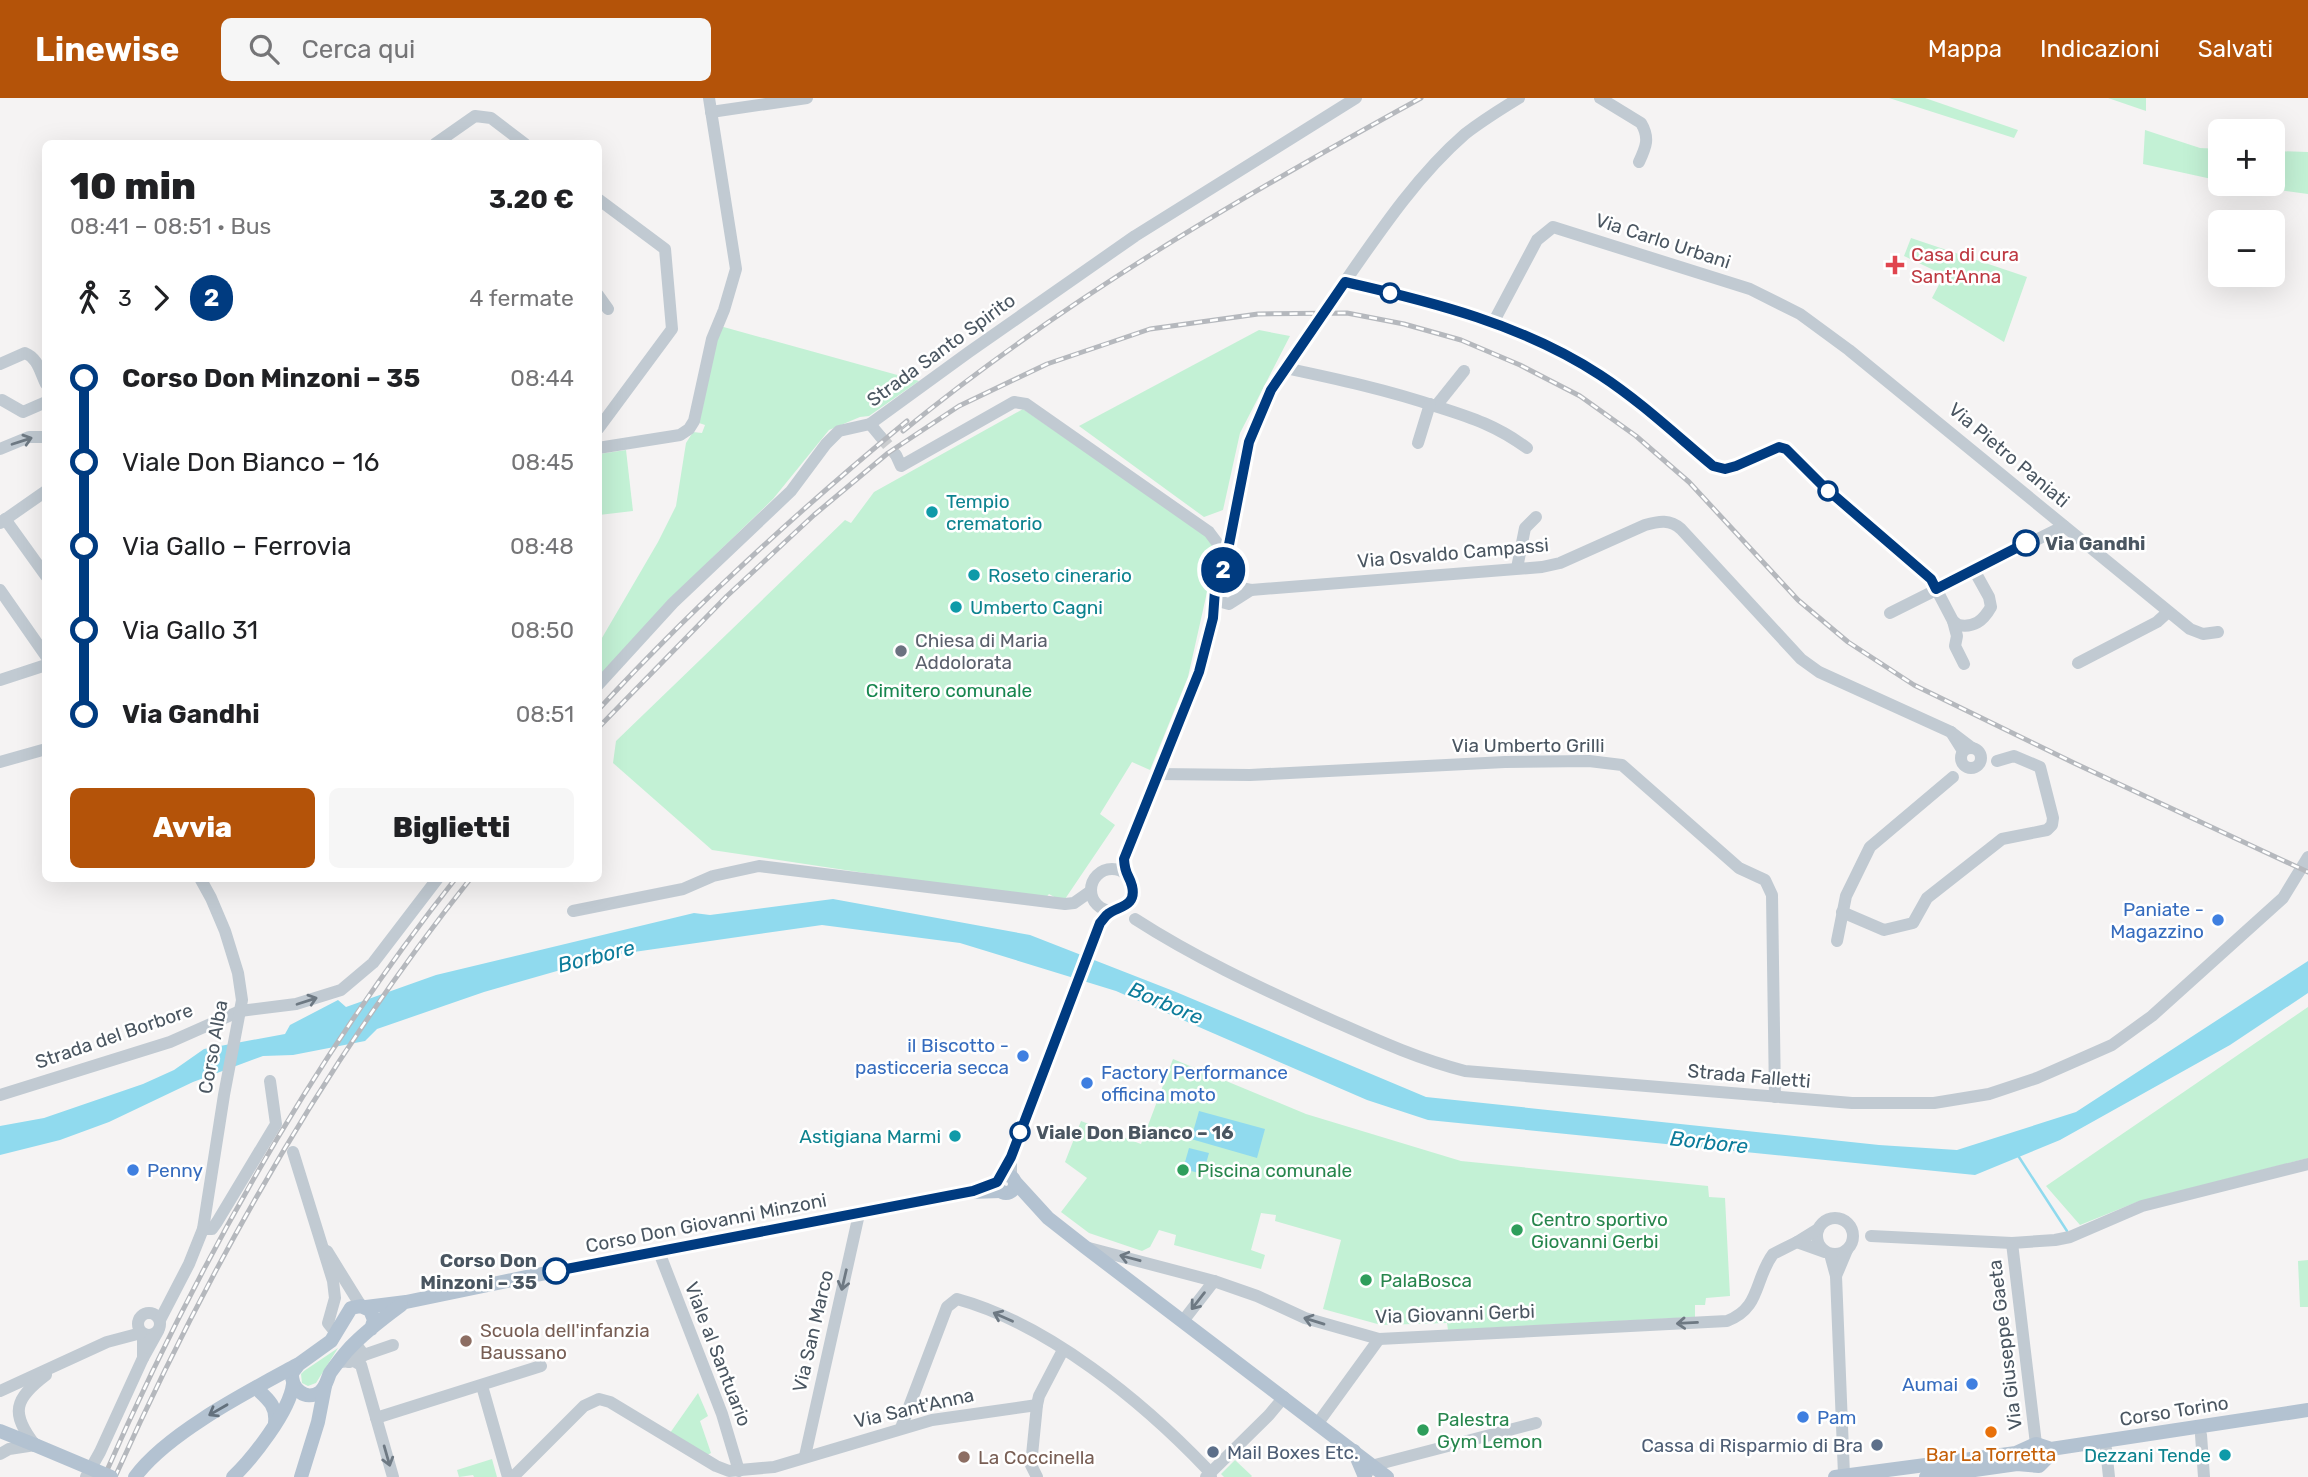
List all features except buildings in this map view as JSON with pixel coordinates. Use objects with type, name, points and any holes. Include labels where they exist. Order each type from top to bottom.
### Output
[{"type":"main road","name":"Corso Don Giovanni Minzoni","points":[[363,1306],[406,1302],[1005,1184]]},
{"type":"main road","points":[[1005,1184],[1084,1247],[1354,1450],[1368,1473],[1387,1477]]},
{"type":"main road","name":"Corso Don Giovanni Minzoni","points":[[301,1477],[331,1372],[360,1349],[371,1329],[406,1302]]},
{"type":"main road","points":[[135,1477],[156,1455],[197,1422],[321,1349],[336,1333],[338,1314],[363,1306],[373,1314],[371,1329]]},
{"type":"main road","points":[[233,1477],[287,1407],[293,1384],[292,1373],[299,1364]]},
{"type":"main road","points":[[293,1384],[300,1393],[309,1395],[317,1394],[326,1386]]},
{"type":"main road","points":[[256,1388],[272,1403],[276,1413],[274,1425]]},
{"type":"main road","points":[[287,1407],[309,1395]]},
{"type":"main road","name":"Corso Torino","points":[[1842,1476],[2051,1449],[2308,1410]]},
{"type":"main road","name":"Corso Torino","points":[[2043,1450],[2106,1450],[2308,1419]]},
{"type":"main road","points":[[0,1432],[111,1477]]},
{"type":"main road","name":"Corso Torino","points":[[1926,1477],[2017,1464],[2039,1466],[2043,1450]]},
{"type":"street","points":[[602,446],[680,435],[689,429],[694,421],[712,339],[736,269],[709,98]]},
{"type":"street","points":[[711,112],[807,98]]},
{"type":"street","name":"Strada Santo Spirito","points":[[602,681],[673,603],[791,491],[839,431],[870,424],[1135,236],[1356,98]]},
{"type":"street","points":[[1119,872],[1199,672],[1213,618],[1216,592],[1227,558],[1249,442],[1271,390],[1398,208],[1465,134],[1519,98]]},
{"type":"street","points":[[1600,98],[1644,127],[1648,137],[1639,162]]},
{"type":"street","points":[[441,140],[475,116],[491,118],[519,140]]},
{"type":"street","points":[[602,202],[665,250],[672,329],[602,424]]},
{"type":"street","name":"Via Carlo Urbani","points":[[1493,323],[1537,240],[1553,227],[1750,289],[1800,314],[1856,355]]},
{"type":"street","points":[[1345,282],[1493,323],[1560,352],[1599,374],[1625,393],[1713,466],[1725,469],[1779,447],[1786,449],[1822,485],[1931,579],[1953,621],[1957,636],[1955,646],[1964,664]]},
{"type":"street","points":[[602,301],[608,309]]},
{"type":"street","points":[[0,364],[25,353],[35,359],[42,375]]},
{"type":"street","name":"Via Pietro Paniati","points":[[1856,355],[2190,629],[2203,634],[2218,632]]},
{"type":"street","points":[[1285,368],[1361,384],[1480,420],[1498,428],[1527,448]]},
{"type":"street","points":[[1418,443],[1433,405],[1464,371]]},
{"type":"street","points":[[2,400],[23,412],[42,404]]},
{"type":"street","points":[[895,455],[901,466],[1014,402],[1026,404],[1209,532],[1227,558],[1233,592],[1213,618]]},
{"type":"street","points":[[870,424],[880,436]]},
{"type":"street","points":[[0,449],[29,437],[42,437]]},
{"type":"street","points":[[42,494],[3,521],[42,571]]},
{"type":"street","points":[[1517,568],[1525,527],[1536,517]]},
{"type":"street","name":"Via Osvaldo Campassi","points":[[1233,592],[1542,567],[1560,563],[1645,524],[1658,521],[1673,523],[1801,659],[1818,672],[1951,732],[1970,758]]},
{"type":"street","points":[[1890,613],[2064,526]]},
{"type":"street","points":[[1953,621],[1964,626],[1976,624],[1985,617],[1991,607],[1989,597],[1974,569]]},
{"type":"street","points":[[1223,582],[1233,592],[1218,601],[1216,592],[1223,582]]},
{"type":"street","points":[[0,590],[42,650]]},
{"type":"street","points":[[2078,663],[2157,622],[2168,612]]},
{"type":"street","points":[[0,680],[42,666]]},
{"type":"street","points":[[0,762],[42,749]]},
{"type":"street","points":[[1837,941],[1842,912],[1846,896],[1870,847],[1953,777],[1970,758],[1997,761],[2014,756],[2040,767],[2053,818],[2052,825],[2047,830],[1997,842],[1927,898],[1913,923],[1884,930],[1842,912]]},
{"type":"street","name":"Via Umberto Grilli","points":[[1157,774],[1250,775],[1506,762],[1589,761],[1622,765],[1739,868],[1765,880],[1769,888],[1772,895],[1774,1097]]},
{"type":"street","name":"Strada Falletti","points":[[1109,910],[1135,919],[1188,952],[1248,982],[1430,1062],[1465,1071],[1852,1103],[1934,1103],[1989,1094],[2037,1078],[2112,1045],[2152,1016],[2283,898],[2308,857]]},
{"type":"street","points":[[573,911],[683,889],[713,876],[759,866],[1065,904],[1074,903],[1091,891]]},
{"type":"street","points":[[1119,872],[1100,873],[1092,884],[1092,897],[1109,910],[1123,908],[1131,899]]},
{"type":"street","points":[[1119,872],[1132,886],[1131,899],[1135,919]]},
{"type":"street","name":"Corso Alba","points":[[86,1477],[142,1358],[148,1325],[176,1290],[203,1229],[240,1010],[241,988],[219,915],[202,882]]},
{"type":"street","points":[[240,1010],[296,1004],[341,990],[373,964],[436,882]]},
{"type":"street","points":[[1005,1184],[1011,1157],[1069,1001],[1100,925],[1109,910]]},
{"type":"street","name":"Strada del Borbore","points":[[0,1095],[170,1042],[240,1010]]},
{"type":"street","name":"Corso Alba","points":[[203,1229],[212,1229],[217,1222],[276,1124],[270,1081]]},
{"type":"street","points":[[293,1152],[334,1289],[338,1314]]},
{"type":"street","points":[[1842,1476],[1836,1276],[1828,1253],[1819,1244],[1818,1230],[1825,1221],[1836,1218],[1871,1236],[2012,1243],[2070,1237],[2142,1206],[2308,1164]]},
{"type":"street","name":"Via San Marco","points":[[805,1456],[859,1214]]},
{"type":"street","points":[[1836,1276],[1854,1235],[1850,1225]]},
{"type":"street","name":"Via Giovanni Gerbi","points":[[1084,1247],[1214,1281],[1257,1296],[1305,1318],[1380,1339],[1727,1321],[1740,1316],[1750,1307],[1773,1254],[1818,1230]]},
{"type":"street","points":[[1797,1242],[1836,1255],[1871,1236]]},
{"type":"street","points":[[320,1242],[363,1306]]},
{"type":"street","name":"Via Giuseppe Gaeta","points":[[2012,1243],[2043,1450]]},
{"type":"street","name":"Viale al Santuario","points":[[659,1252],[722,1413],[732,1473]]},
{"type":"street","points":[[1183,1321],[1214,1281]]},
{"type":"street","points":[[901,1428],[947,1307],[957,1299],[1015,1322],[1092,1368],[1166,1428],[1209,1475],[1284,1397]]},
{"type":"street","points":[[0,1391],[148,1325]]},
{"type":"street","points":[[1318,1423],[1380,1339]]},
{"type":"street","points":[[360,1349],[393,1345]]},
{"type":"street","points":[[1037,1477],[1031,1465],[1037,1405],[1063,1350]]},
{"type":"street","points":[[344,1362],[361,1366],[393,1477]]},
{"type":"street","points":[[0,1454],[9,1449],[35,1446],[18,1420],[19,1403],[29,1387],[59,1365]]},
{"type":"street","points":[[376,1419],[541,1366]]},
{"type":"street","points":[[482,1386],[511,1477],[584,1406],[600,1399],[610,1402],[732,1473]]},
{"type":"street","name":"Via Sant'Anna","points":[[732,1473],[774,1467],[901,1428],[947,1417],[1037,1405]]},
{"type":"street","points":[[1368,1473],[1536,1423]]},
{"type":"street","points":[[2201,1435],[2204,1477]]},
{"type":"street","points":[[2106,1450],[2109,1477]]},
{"type":"street","points":[[147,1477],[156,1455]]},
{"type":"green space","points":[[1889,98],[1925,98],[2018,130],[2014,138]]},
{"type":"green space","points":[[2108,98],[2146,98],[2146,111]]},
{"type":"green space","points":[[2145,130],[2208,148],[2208,178],[2143,164]]},
{"type":"green space","points":[[2285,151],[2308,152],[2308,194],[2285,191]]},
{"type":"green space","points":[[1911,238],[2027,277],[2004,342],[1932,298],[1944,275],[1904,256]]},
{"type":"green space","points":[[720,326],[919,381],[869,416],[829,430],[773,499],[713,557],[602,678],[602,638],[676,506],[686,443],[693,432],[702,433],[705,425],[699,423]]},
{"type":"green space","points":[[1259,330],[1290,336],[1240,433],[1223,510],[1204,517],[1079,426]]},
{"type":"green space","name":"Cimitero comunale","points":[[1023,409],[1206,535],[1216,552],[1188,677],[1150,770],[1132,762],[1100,814],[1115,825],[1063,902],[1049,894],[1044,900],[712,850],[613,763],[616,741],[845,520],[851,523],[874,492]]},
{"type":"green space","points":[[626,450],[633,511],[602,515],[602,454]]},
{"type":"green space","points":[[2308,1007],[2308,1158],[2137,1202],[2080,1225],[2046,1186]]},
{"type":"green space","name":"Centro sportivo Giovanni Gerbi","points":[[1173,1059],[1306,1114],[1461,1161],[1708,1186],[1709,1197],[1725,1198],[1730,1296],[1706,1298],[1705,1305],[1695,1305],[1695,1317],[1448,1330],[1447,1323],[1381,1325],[1323,1309],[1341,1240],[1275,1221],[1276,1215],[1261,1213],[1251,1250],[1265,1255],[1261,1269],[1174,1245],[1176,1235],[1159,1230],[1150,1247],[1142,1251],[1089,1233],[1061,1212],[1087,1178],[1065,1162],[1081,1121],[1141,1144]]},
{"type":"green space","points":[[2308,1260],[2308,1307],[2300,1307],[2298,1261]]},
{"type":"green space","points":[[338,1348],[316,1383],[308,1386],[302,1383],[301,1374],[304,1371]]},
{"type":"green space","points":[[698,1393],[708,1416],[700,1421],[711,1453],[707,1455],[670,1433]]},
{"type":"green space","points":[[492,1459],[497,1477],[459,1477],[457,1470]]},
{"type":"green space","points":[[1235,1460],[1251,1477],[1224,1477],[1221,1474]]},
{"type":"water","name":"Borbore","points":[[833,899],[1030,935],[1176,992],[1426,1097],[1879,1145],[1957,1150],[2076,1112],[2308,961],[2308,993],[2230,1045],[2060,1140],[1975,1175],[1428,1120],[1367,1100],[1116,991],[960,943],[822,925],[613,955],[484,992],[377,1029],[365,1041],[293,1055],[263,1056],[193,1082],[109,1122],[60,1140],[0,1155],[0,1126],[44,1118],[143,1084],[174,1070],[204,1049],[285,1034],[290,1025],[338,1000],[346,1007],[436,975],[694,913],[710,915]]},
{"type":"water","points":[[1199,1111],[1265,1129],[1257,1158],[1191,1139]]},
{"type":"water","points":[[1189,1148],[1209,1153],[1203,1174],[1183,1169]]},
{"type":"waterway","points":[[2017,1154],[2067,1231]]},
{"type":"tunnel","points":[[880,436],[896,455]]},
{"type":"railway","points":[[903,431],[1026,338],[1154,252],[1421,98]]},
{"type":"railway","points":[[602,724],[727,596],[814,515],[888,453],[959,406],[1047,364],[1150,329],[1258,314],[1347,313],[1404,324],[1461,340],[1520,365],[1580,396],[1636,436],[1689,482],[1798,600],[1848,642],[1914,685],[2308,872]]},
{"type":"railway","points":[[602,706],[748,560],[907,421]]},
{"type":"railway","points":[[104,1477],[178,1320],[261,1166],[353,1019],[453,882]]},
{"type":"railway","points":[[115,1477],[190,1320],[274,1166],[368,1019],[468,882]]},
{"type":"bus line","name":"2","points":[[556,1271],[865,1213],[973,1191],[997,1182],[1011,1157],[1100,923],[1110,911],[1123,908],[1131,899],[1132,886],[1125,874],[1124,859],[1199,672],[1213,618],[1215,590],[1226,560],[1249,442],[1260,413],[1285,368],[1345,282],[1493,323],[1560,352],[1599,374],[1625,393],[1713,466],[1725,469],[1761,457],[1779,447],[1786,449],[1822,485],[1931,579],[1936,589],[2026,543]]},
{"type":"place","name":"Casa di cura Sant'Anna","points":[[1895,265]]},
{"type":"place","name":"Tempio crematorio","points":[[932,512]]},
{"type":"place","name":"Via Gandhi","points":[[2026,543]]},
{"type":"place","name":"Roseto cinerario","points":[[974,575]]},
{"type":"place","name":"Umberto Cagni","points":[[956,607]]},
{"type":"place","name":"Chiesa di Maria Addolorata","points":[[901,651]]},
{"type":"place","name":"Paniate - Magazzino","points":[[2218,920]]},
{"type":"place","name":"il Biscotto - pasticceria secca","points":[[1023,1056]]},
{"type":"place","name":"Factory Performance officina moto","points":[[1087,1083]]},
{"type":"place","name":"Viale Don Bianco – 16","points":[[1020,1132]]},
{"type":"place","name":"Astigiana Marmi","points":[[955,1136]]},
{"type":"place","name":"Penny","points":[[133,1170]]},
{"type":"place","name":"Piscina comunale","points":[[1183,1170]]},
{"type":"place","name":"Centro sportivo Giovanni Gerbi","points":[[1517,1230]]},
{"type":"place","name":"Corso Don Minzoni – 35","points":[[556,1271]]},
{"type":"place","name":"PalaBosca","points":[[1366,1280]]},
{"type":"place","name":"Scuola dell'infanzia Baussano","points":[[466,1341]]},
{"type":"place","name":"Aumai","points":[[1972,1384]]},
{"type":"place","name":"Pam","points":[[1803,1417]]},
{"type":"place","name":"Palestra Gym Lemon","points":[[1423,1430]]},
{"type":"place","name":"Bar La Torretta","points":[[1991,1432]]},
{"type":"place","name":"Cassa di Risparmio di Bra","points":[[1877,1445]]},
{"type":"place","name":"Mail Boxes Etc.","points":[[1213,1452]]},
{"type":"place","name":"Dezzani Tende","points":[[2225,1455]]},
{"type":"place","name":"La Coccinella","points":[[964,1457]]}]
